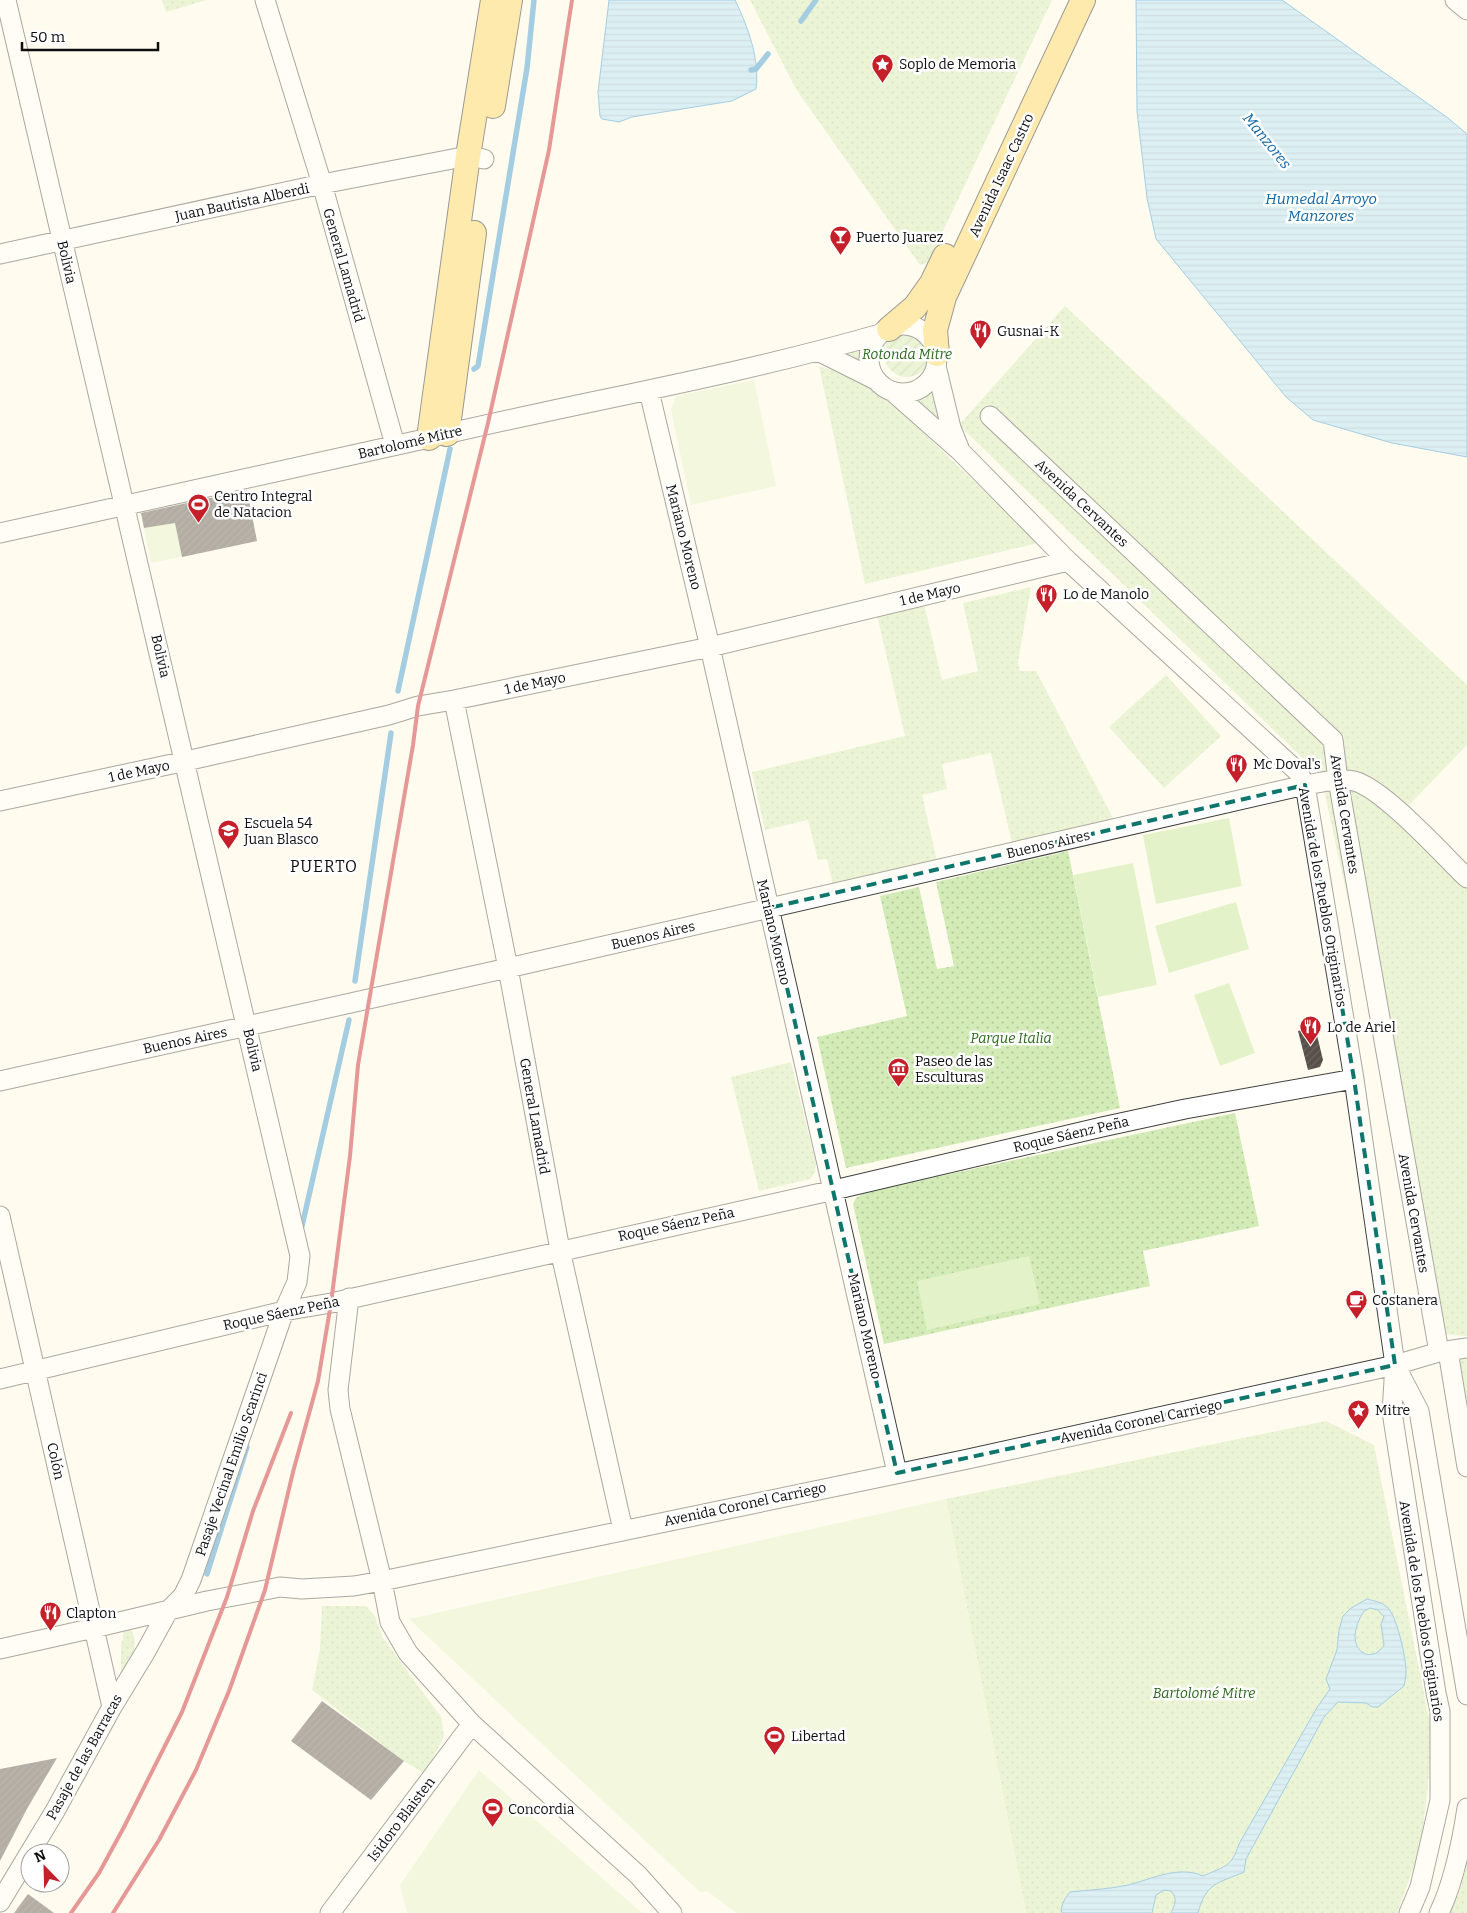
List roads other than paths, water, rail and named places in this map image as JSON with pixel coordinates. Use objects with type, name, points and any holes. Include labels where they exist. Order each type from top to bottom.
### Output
[{"type":"main road","points":[[438,436],[476,157],[493,0]]},
{"type":"main road","points":[[476,157],[510,0]]},
{"type":"main road","name":"Avenida Isaac Castro","points":[[936,360],[935,330],[944,297],[1060,31],[1066,0]]},
{"type":"main road","name":"Avenida Isaac Castro","points":[[885,332],[915,307],[932,283],[1060,31],[1083,0]]},
{"type":"street","name":"Bolivia","points":[[6,0],[186,761],[300,1256],[297,1282],[284,1311]]},
{"type":"street","name":"General Lamadrid","points":[[265,0],[322,184],[395,445]]},
{"type":"street","points":[[1455,0],[1467,10]]},
{"type":"street","name":"Juan Bautista Alberdi","points":[[0,254],[322,184],[476,157]]},
{"type":"street","points":[[820,352],[876,380],[892,391],[903,393],[914,391],[924,385],[932,376],[936,360],[933,343],[926,334],[918,329],[900,326],[885,332],[874,343],[870,352],[871,371],[876,380]]},
{"type":"street","name":"Bartolomé Mitre","points":[[0,533],[126,507],[488,423],[649,391],[820,352],[885,332]]},
{"type":"street","name":"Avenida de los Pueblos Originarios","points":[[936,360],[951,428],[961,452]]},
{"type":"street","name":"Mariano Moreno","points":[[649,391],[710,646],[897,1473]]},
{"type":"street","name":"Avenida de los Pueblos Originarios","points":[[892,391],[961,452],[1068,561],[1298,772],[1305,785],[1354,1079],[1395,1365],[1392,1412],[1440,1712],[1440,1800],[1420,1887],[1409,1913]]},
{"type":"street","name":"Avenida Cervantes","points":[[990,416],[1333,740],[1338,780],[1443,1352],[1467,1467]]},
{"type":"street","name":"1 de Mayo","points":[[0,801],[389,715],[418,706],[710,646],[1068,561]]},
{"type":"street","name":"General Lamadrid","points":[[454,700],[508,968],[560,1250],[623,1530]]},
{"type":"street","name":"Buenos Aires","points":[[0,1080],[508,968],[1305,785],[1338,780],[1355,781],[1383,796],[1467,878]]},
{"type":"street","name":"Roque Sáenz Peña","points":[[0,1379],[284,1311],[834,1190],[1102,1127],[1185,1109],[1354,1079]]},
{"type":"street","name":"Colón","points":[[0,1216],[112,1706]]},
{"type":"street","points":[[349,1298],[338,1390],[339,1400],[390,1622],[408,1653],[472,1724],[638,1875],[672,1913]]},
{"type":"street","name":"Pasaje Vecinal Emilio Scarinci","points":[[168,1611],[183,1596],[191,1580],[284,1311]]},
{"type":"street","name":"Avenida Coronel Carriego","points":[[0,1649],[207,1601],[280,1587],[302,1589],[354,1586],[382,1581],[968,1459],[1467,1348]]},
{"type":"street","name":"Avenida de los Pueblos Originarios","points":[[1395,1365],[1419,1411],[1467,1695]]},
{"type":"street","name":"Pasaje de las Barracas","points":[[0,1902],[55,1811],[112,1706],[168,1611]]},
{"type":"street","name":"Isidoro Blaisten","points":[[330,1913],[472,1724]]},
{"type":"street","points":[[1439,1913],[1447,1897],[1465,1825],[1467,1808]]},
{"type":"water","points":[[609,0],[735,0],[755,55],[756,89],[732,101],[632,117],[619,122],[602,119],[600,116],[598,92]]},
{"type":"water","name":"Humedal Arroyo Manzores","points":[[1136,0],[1282,0],[1448,118],[1467,134],[1467,457],[1392,443],[1313,420],[1286,397],[1156,239],[1147,198],[1137,111]]},
{"type":"water","points":[[1367,1599],[1383,1604],[1388,1608],[1398,1628],[1404,1657],[1406,1677],[1404,1686],[1378,1707],[1372,1707],[1366,1703],[1338,1702],[1324,1717],[1246,1859],[1244,1872],[1209,1889],[1198,1913],[1171,1913],[1175,1904],[1175,1897],[1171,1891],[1164,1890],[1156,1895],[1152,1913],[1063,1913],[1061,1911],[1062,1906],[1070,1892],[1128,1885],[1175,1872],[1194,1873],[1203,1876],[1222,1868],[1230,1862],[1318,1706],[1330,1689],[1326,1679],[1337,1650],[1339,1630],[1343,1616],[1351,1608]],"holes":[[[1370,1608],[1378,1610],[1384,1617],[1381,1624],[1384,1645],[1375,1653],[1371,1655],[1366,1654],[1359,1649],[1356,1643],[1357,1627],[1364,1611]]]},
{"type":"waterway","points":[[474,369],[478,366],[527,68],[534,0]]},
{"type":"waterway","points":[[801,21],[816,0]]},
{"type":"waterway","points":[[751,70],[756,69],[768,54]]},
{"type":"waterway","points":[[398,691],[450,449]]},
{"type":"waterway","points":[[355,981],[391,733]]},
{"type":"waterway","points":[[302,1226],[349,1020]]},
{"type":"waterway","points":[[207,1574],[247,1447]]},
{"type":"railway","points":[[113,1913],[159,1840],[196,1770],[229,1691],[265,1590],[293,1472],[318,1381],[331,1303],[350,1156],[358,1065],[418,706],[488,423],[549,150],[572,0]]},
{"type":"railway","points":[[71,1913],[99,1873],[182,1712],[227,1597],[253,1511],[291,1413]]},
{"type":"place","name":"Soplo de Memoria","points":[[883,83]]},
{"type":"place","name":"Puerto Juarez","points":[[840,256]]},
{"type":"place","name":"Gusnai-K","points":[[981,350]]},
{"type":"place","name":"Centro Integral de Natacion","points":[[198,523]]},
{"type":"place","name":"Lo de Manolo","points":[[1047,613]]},
{"type":"place","name":"Mc Doval's","points":[[1237,783]]},
{"type":"place","name":"Escuela 54 Juan Blasco","points":[[228,850]]},
{"type":"place","name":"Lo de Ariel","points":[[1311,1046]]},
{"type":"place","name":"Paseo de las Esculturas","points":[[899,1088]]},
{"type":"place","name":"Costanera","points":[[1356,1319]]},
{"type":"place","name":"Mitre","points":[[1359,1429]]},
{"type":"place","name":"Clapton","points":[[50,1632]]},
{"type":"place","name":"Libertad","points":[[775,1755]]},
{"type":"place","name":"Concordia","points":[[492,1828]]},
{"type":"district","name":"PUERTO","points":[[324,866]]},
{"type":"water label","name":"Manzores","points":[[1267,141]]},
{"type":"park label","name":"Rotonda Mitre","points":[[907,354]]},
{"type":"park label","name":"Parque Italia","points":[[1011,1038]]}]
